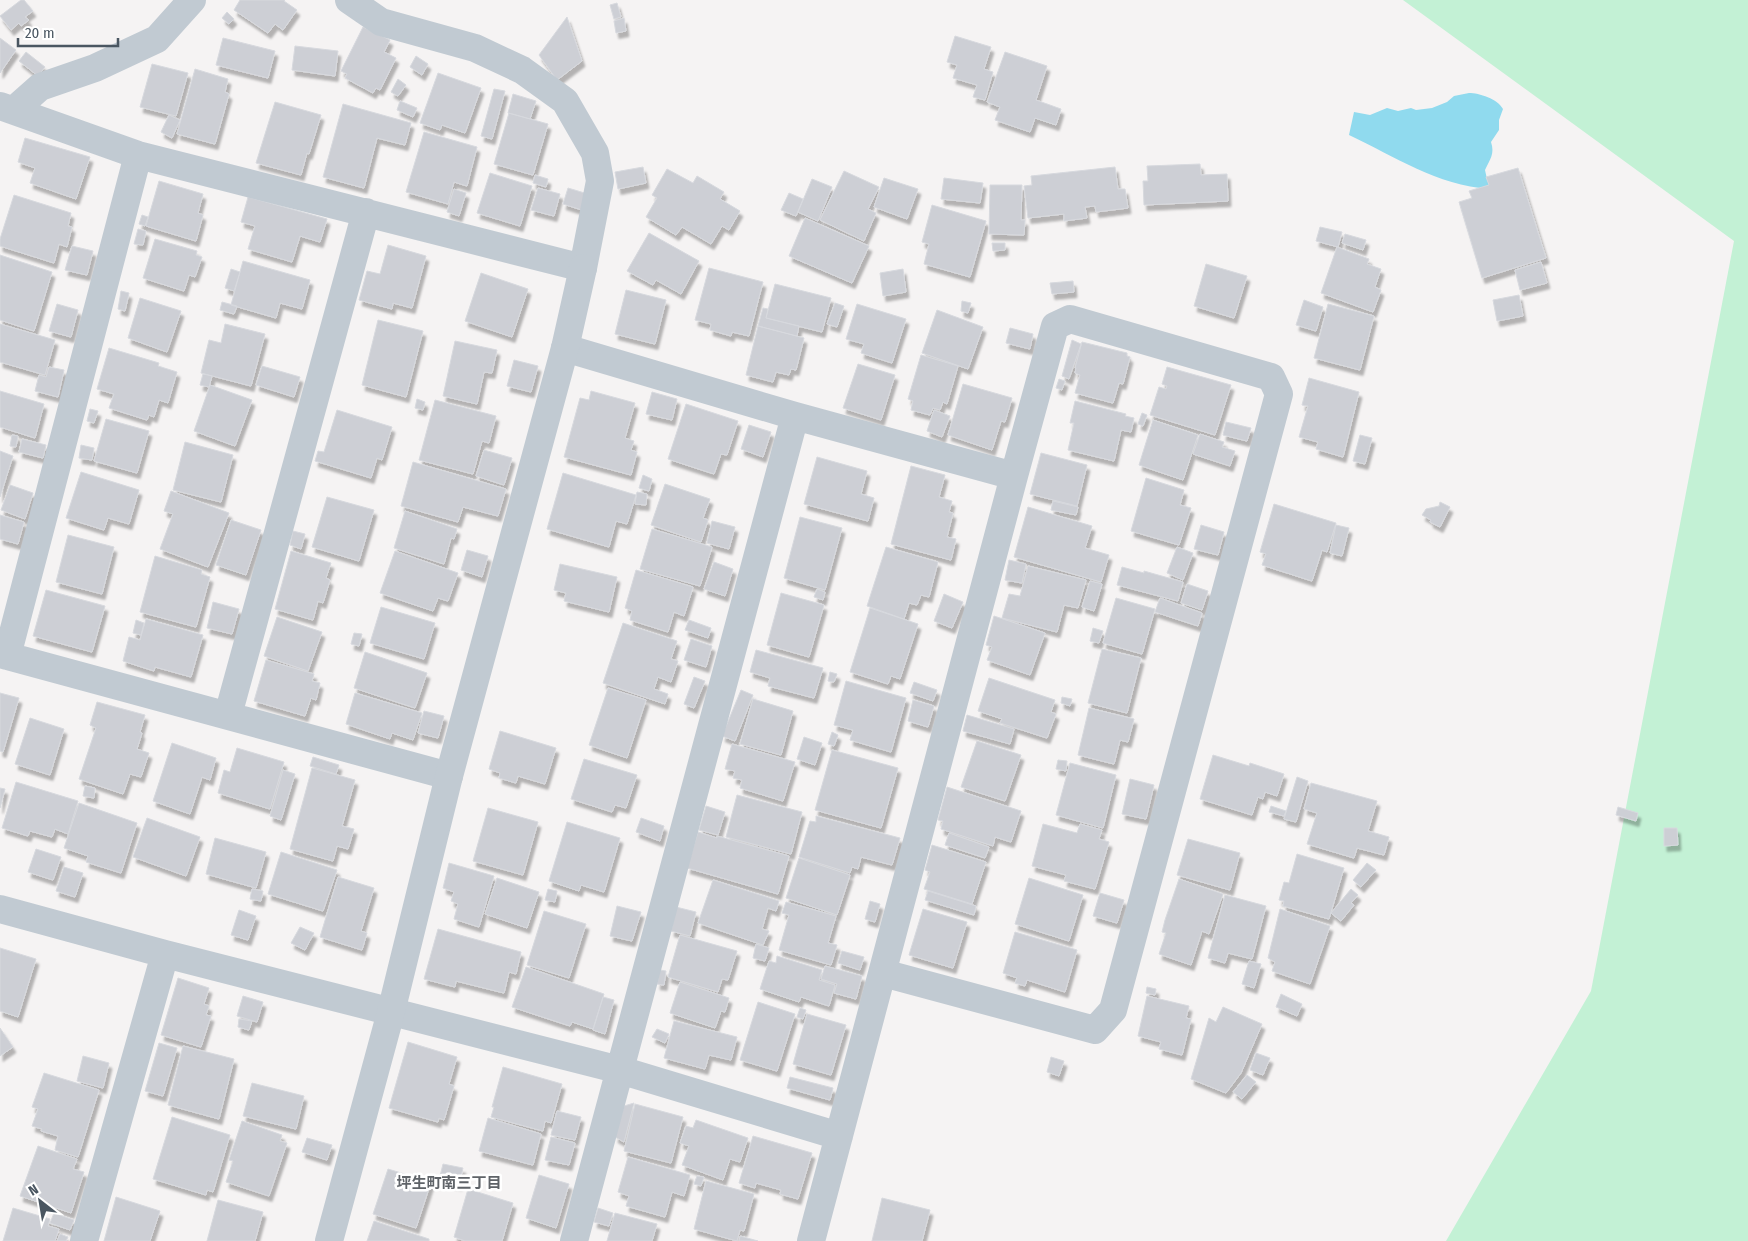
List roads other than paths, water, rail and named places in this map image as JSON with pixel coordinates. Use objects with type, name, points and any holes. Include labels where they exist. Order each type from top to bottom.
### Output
[{"type":"street","points":[[7,108],[40,86],[95,68],[157,39],[192,0]]},
{"type":"street","points":[[329,1241],[391,1012],[448,776],[566,348],[600,181],[595,153],[565,101],[522,70],[475,48],[381,22],[349,0]]},
{"type":"street","points":[[7,108],[138,155],[583,268]]},
{"type":"street","points":[[138,155],[4,655],[448,776]]},
{"type":"street","points":[[228,715],[366,212]]},
{"type":"street","points":[[811,1241],[1055,326],[1070,319],[1271,377],[1279,394],[1113,1010],[1095,1030],[883,973]]},
{"type":"street","points":[[566,348],[795,416],[1014,476]]},
{"type":"street","points":[[574,1241],[795,416]]},
{"type":"street","points":[[0,909],[165,954],[620,1070],[839,1136]]},
{"type":"street","points":[[84,1241],[165,954]]},
{"type":"water","points":[[1469,93],[1488,97],[1501,105],[1503,109],[1499,120],[1499,130],[1491,142],[1491,156],[1485,170],[1487,179],[1493,185],[1490,189],[1452,182],[1434,176],[1349,135],[1354,112],[1370,115],[1387,108],[1398,111],[1411,108],[1416,110],[1432,108],[1447,102],[1454,96]]},
{"type":"district","name":"坪生町南三丁目","points":[[449,1183]]}]
